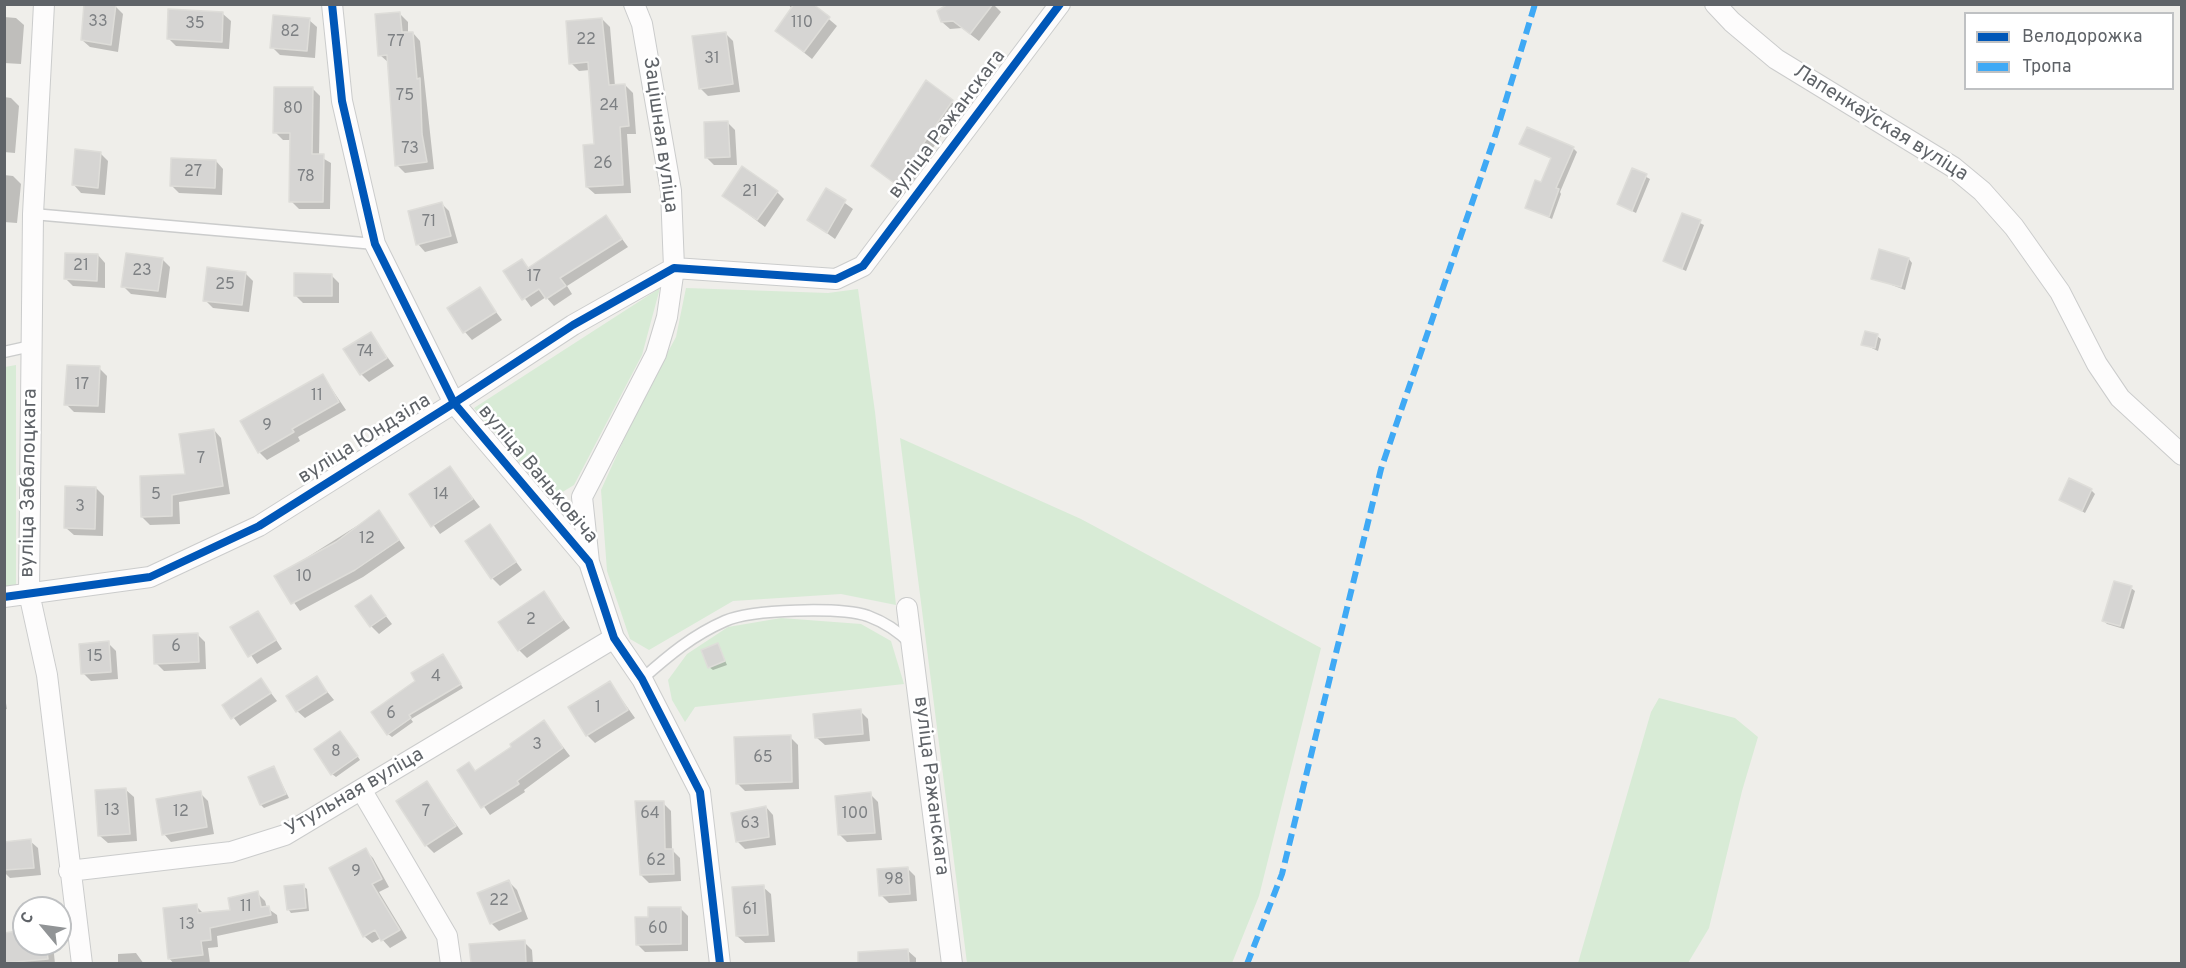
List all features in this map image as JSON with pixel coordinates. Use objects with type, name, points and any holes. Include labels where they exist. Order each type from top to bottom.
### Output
[{"type":"street","name":"вуліца Забалоцкага","points":[[44,4],[33,214],[29,593],[47,675],[69,871],[82,963]]},
{"type":"street","name":"вуліца Ваньковіча","points":[[332,4],[342,101],[375,244],[454,403],[590,562],[614,638],[642,679],[700,792],[720,963]]},
{"type":"street","name":"Зацішная вуліца","points":[[590,562],[582,497],[656,354],[667,317],[674,268],[671,191],[642,24],[634,4]]},
{"type":"street","name":"вуліца Ражанскага","points":[[674,268],[836,279],[863,266],[1060,4]]},
{"type":"street","name":"Лапенкаўская вуліца","points":[[1715,4],[1732,22],[1776,59],[1953,167],[1982,191],[2014,227],[2060,292],[2097,364],[2120,398],[2181,455]]},
{"type":"street","name":"вуліца Юндзіла","points":[[4,597],[150,577],[259,526],[573,325],[674,268]]},
{"type":"street","name":"вуліца Ражанскага","points":[[907,608],[952,963]]},
{"type":"street","name":"Утульная вуліца","points":[[69,871],[231,852],[285,835],[362,791],[614,638]]},
{"type":"street","points":[[362,791],[447,936],[451,963]]},
{"type":"lane","points":[[33,214],[375,244]]},
{"type":"lane","points":[[4,352],[31,346]]},
{"type":"lane","points":[[642,679],[677,648],[698,634],[728,619],[775,612],[832,611],[867,616],[898,631],[912,644]]},
{"type":"green space","points":[[660,288],[642,355],[574,485],[551,499],[474,408]]},
{"type":"green space","points":[[686,288],[828,293],[858,289],[875,412],[896,605],[841,594],[733,601],[649,650],[630,639],[607,571],[601,490],[639,406],[676,337]]},
{"type":"green space","points":[[16,365],[16,590],[5,591],[5,367]]},
{"type":"green space","points":[[900,438],[1081,519],[1321,648],[1259,896],[1232,963],[967,963]]},
{"type":"green space","points":[[781,618],[861,624],[891,641],[904,684],[695,707],[685,722],[672,700],[668,680],[687,654],[728,627]]},
{"type":"green space","points":[[1659,698],[1735,718],[1758,737],[1742,791],[1709,928],[1688,963],[1578,963],[1651,712]]},
{"type":"building","points":[[84,4],[116,4],[111,45],[81,40]]},
{"type":"building","points":[[794,4],[813,4],[830,17],[804,52],[775,31]]},
{"type":"building","points":[[948,4],[993,4],[970,34],[953,21],[941,22],[937,11]]},
{"type":"building","points":[[168,9],[223,12],[222,42],[167,39]]},
{"type":"building","points":[[400,12],[402,32],[413,32],[417,79],[420,78],[422,134],[427,162],[395,166],[387,55],[378,56],[375,14]]},
{"type":"building","points":[[273,15],[310,18],[307,51],[270,48]]},
{"type":"building","points":[[602,18],[609,85],[625,84],[629,126],[620,127],[623,185],[586,187],[583,145],[594,144],[588,62],[569,64],[566,21]]},
{"type":"building","points":[[726,32],[733,84],[699,89],[692,36]]},
{"type":"building","points":[[926,80],[953,100],[921,147],[926,151],[901,188],[871,166]]},
{"type":"building","points":[[274,87],[313,87],[312,154],[324,154],[323,202],[289,202],[290,133],[273,133]]},
{"type":"building","points":[[728,121],[730,157],[705,158],[704,122]]},
{"type":"building","points":[[1527,127],[1574,147],[1556,188],[1559,189],[1549,217],[1525,208],[1535,180],[1541,182],[1551,158],[1519,144]]},
{"type":"building","points":[[75,149],[101,152],[98,188],[72,185]]},
{"type":"building","points":[[171,158],[216,160],[215,188],[170,186]]},
{"type":"building","points":[[742,166],[778,191],[757,220],[722,196]]},
{"type":"building","points":[[1632,168],[1647,174],[1632,211],[1617,204]]},
{"type":"building","points":[[826,188],[846,200],[827,233],[807,220]]},
{"type":"building","points":[[442,202],[451,236],[416,245],[408,211]]},
{"type":"building","points":[[1682,213],[1701,220],[1682,269],[1663,261]]},
{"type":"building","points":[[606,215],[622,239],[560,278],[566,286],[546,299],[539,289],[522,300],[503,271],[522,259],[528,268]]},
{"type":"building","points":[[1879,249],[1909,258],[1901,287],[1871,279]]},
{"type":"building","points":[[65,253],[98,254],[97,281],[64,279]]},
{"type":"building","points":[[126,253],[163,258],[158,291],[121,287]]},
{"type":"building","points":[[207,267],[246,272],[242,305],[203,301]]},
{"type":"building","points":[[294,273],[332,274],[332,296],[294,296]]},
{"type":"building","points":[[480,287],[496,312],[463,333],[447,308]]},
{"type":"building","points":[[1865,331],[1878,334],[1875,348],[1861,345]]},
{"type":"building","points":[[371,332],[387,358],[360,375],[343,349]]},
{"type":"building","points":[[67,365],[100,366],[98,406],[64,405]]},
{"type":"building","points":[[323,374],[339,402],[292,429],[294,432],[258,453],[240,421]]},
{"type":"building","points":[[214,429],[223,486],[172,495],[172,516],[141,517],[140,476],[185,474],[179,434]]},
{"type":"building","points":[[450,466],[473,499],[431,527],[409,494]]},
{"type":"building","points":[[2069,478],[2092,489],[2082,511],[2059,500]]},
{"type":"building","points":[[65,486],[96,487],[95,529],[64,528]]},
{"type":"building","points":[[379,510],[399,540],[355,570],[291,604],[274,576],[336,542]]},
{"type":"building","points":[[490,524],[516,562],[491,579],[465,541]]},
{"type":"building","points":[[2114,581],[2132,586],[2120,626],[2102,621]]},
{"type":"building","points":[[544,591],[563,620],[518,651],[498,622]]},
{"type":"building","points":[[371,595],[386,616],[370,627],[355,606]]},
{"type":"building","points":[[258,611],[276,640],[248,657],[230,627]]},
{"type":"building","points":[[198,633],[199,662],[154,664],[153,635]]},
{"type":"building","points":[[109,641],[111,672],[81,674],[79,644]]},
{"type":"building","points":[[718,643],[725,661],[708,668],[701,650]]},
{"type":"building","points":[[443,654],[461,684],[409,715],[411,718],[387,735],[371,712],[415,681],[411,673]]},
{"type":"building","points":[[317,676],[327,692],[296,712],[286,696]]},
{"type":"building","points":[[261,678],[271,693],[231,719],[222,705]]},
{"type":"building","points":[[610,681],[628,710],[586,736],[568,707]]},
{"type":"building","points":[[861,709],[863,734],[815,738],[813,714]]},
{"type":"building","points":[[544,720],[563,748],[517,781],[519,784],[481,808],[457,770],[469,762],[475,771],[511,747],[510,744]]},
{"type":"building","points":[[340,731],[358,756],[331,775],[314,749]]},
{"type":"building","points":[[791,735],[792,782],[736,784],[734,737]]},
{"type":"building","points":[[274,766],[286,794],[260,805],[248,777]]},
{"type":"building","points":[[427,781],[456,826],[425,846],[396,801]]},
{"type":"building","points":[[126,788],[130,834],[98,836],[95,790]]},
{"type":"building","points":[[201,791],[207,827],[162,835],[156,799]]},
{"type":"building","points":[[871,792],[875,833],[838,835],[835,796]]},
{"type":"building","points":[[635,801],[664,801],[665,849],[673,849],[674,874],[640,875]]},
{"type":"building","points":[[766,806],[769,837],[736,842],[731,813]]},
{"type":"building","points":[[31,839],[34,868],[4,870],[4,842]]},
{"type":"building","points":[[366,848],[382,879],[372,884],[400,930],[381,941],[375,930],[363,937],[329,868]]},
{"type":"building","points":[[908,867],[910,894],[879,896],[877,869]]},
{"type":"building","points":[[509,880],[521,911],[490,924],[477,893]]},
{"type":"building","points":[[304,884],[306,908],[287,910],[284,886]]},
{"type":"building","points":[[764,885],[768,935],[736,936],[732,887]]},
{"type":"building","points":[[258,891],[261,907],[269,906],[271,915],[210,928],[211,940],[201,941],[203,955],[168,959],[163,908],[197,904],[198,913],[230,910],[228,898]]},
{"type":"building","points":[[648,907],[681,907],[681,944],[636,945],[635,917],[648,917]]},
{"type":"building","points":[[12,932],[12,956],[48,956],[48,959],[4,963],[4,933]]},
{"type":"building","points":[[525,940],[526,963],[471,963],[469,944]]},
{"type":"building","points":[[908,949],[909,963],[858,963],[858,952]]},
{"type":"marked path","points":[[1247,964],[1282,874],[1381,469],[1496,133],[1535,4]]},
{"type":"cycle path","points":[[332,4],[342,101],[375,244],[454,403],[589,562],[614,638],[642,679],[700,792],[720,964]]},
{"type":"cycle path","points":[[4,597],[150,577],[259,526],[573,325],[674,268],[836,279],[863,266],[1060,4]]}]
